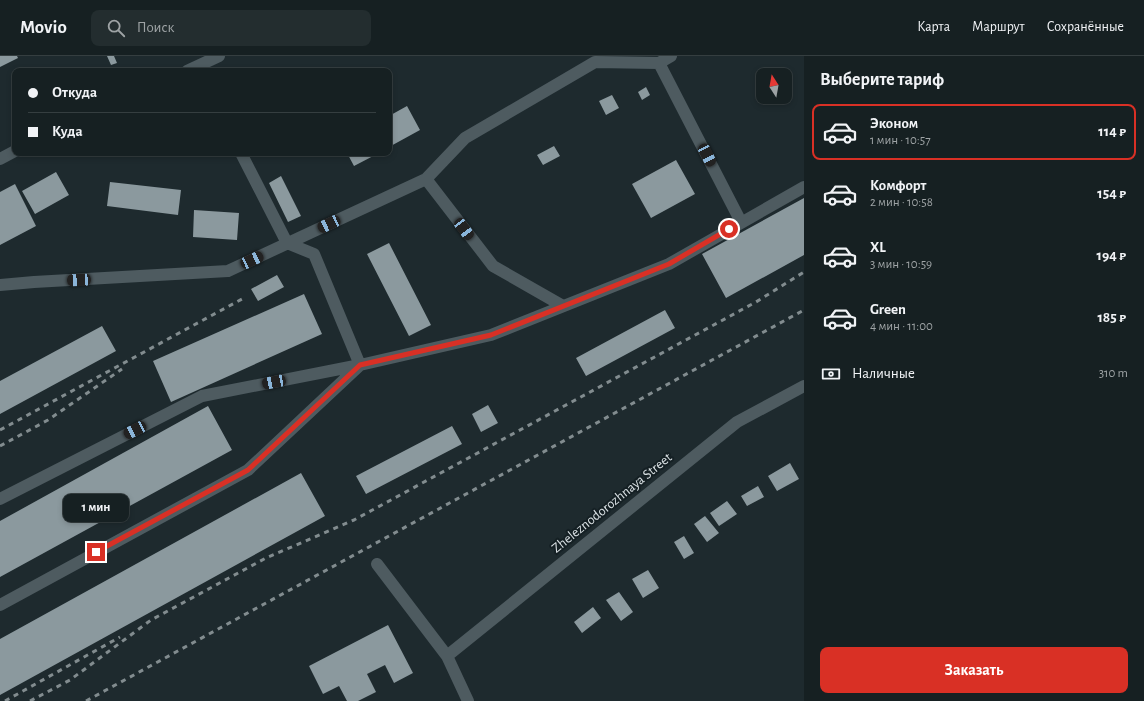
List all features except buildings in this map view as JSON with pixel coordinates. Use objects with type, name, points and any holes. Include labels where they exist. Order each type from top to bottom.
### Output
[{"type":"street","points":[[194,68],[219,56]]},
{"type":"street","points":[[0,285],[228,271],[426,179],[465,138],[595,62],[659,63],[671,56]]},
{"type":"street","points":[[659,63],[741,222]]},
{"type":"street","points":[[0,159],[12,153]]},
{"type":"street","points":[[243,156],[287,243],[314,254],[360,365]]},
{"type":"street","points":[[426,179],[493,266],[563,306]]},
{"type":"street","points":[[0,499],[202,396],[360,365],[491,335],[669,264],[804,187]]},
{"type":"street","points":[[0,605],[248,470],[360,365]]},
{"type":"street","name":"Zheleznodorozhnaya Street","points":[[447,656],[737,422],[804,386]]},
{"type":"street","points":[[377,564],[447,656],[468,701]]},
{"type":"railway","points":[[30,701],[70,680],[151,620],[266,558],[354,520],[756,302],[804,272]]},
{"type":"railway","points":[[0,430],[242,299]]},
{"type":"railway","points":[[86,701],[804,310]]},
{"type":"railway","points":[[0,446],[48,420],[122,369]]},
{"type":"railway","points":[[5,701],[120,637]]},
{"type":"route","points":[[96,552],[248,470],[360,365],[491,335],[669,264],[729,229]]}]
